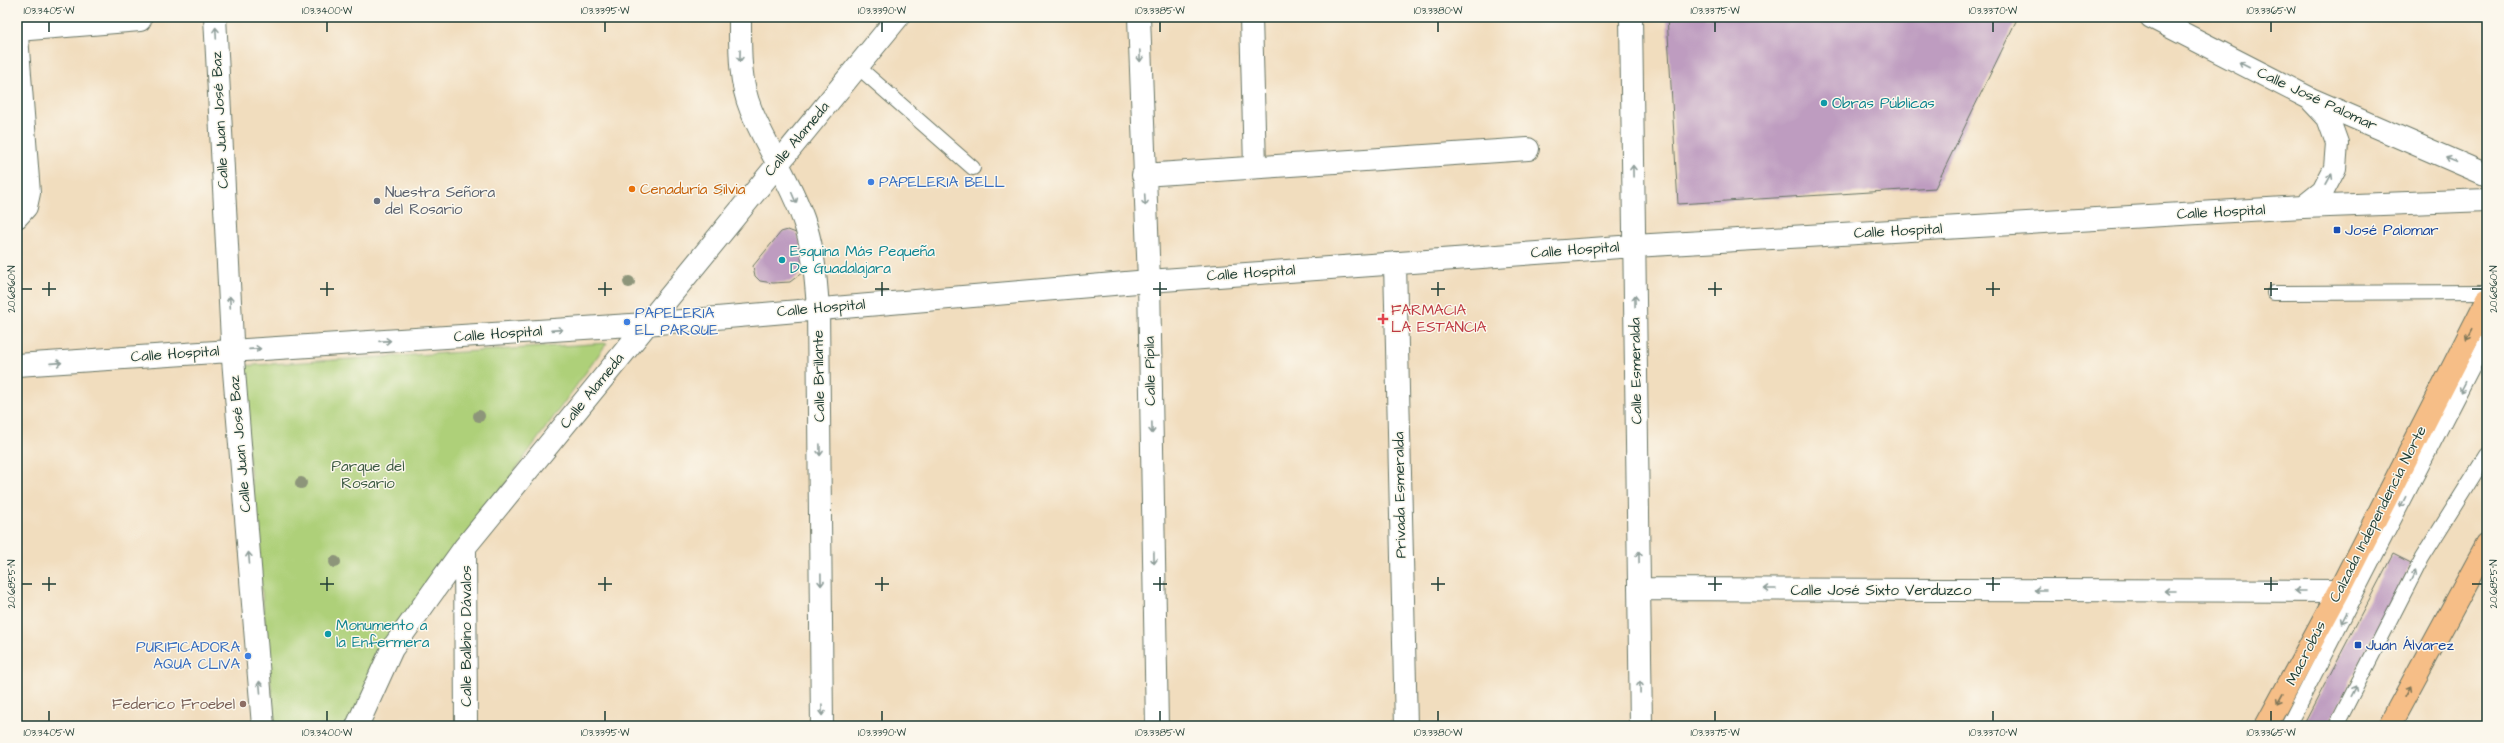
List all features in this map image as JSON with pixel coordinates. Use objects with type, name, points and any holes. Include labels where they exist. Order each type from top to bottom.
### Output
[{"type":"main road","name":"Calzada Independencia Norte","points":[[2266,726],[2339,591],[2487,300]]},
{"type":"main road","points":[[2389,726],[2487,545]]},
{"type":"street","name":"Calle Juan José Baz","points":[[215,17],[232,351],[263,726]]},
{"type":"street","name":"Calle Brillante","points":[[740,17],[740,64],[749,102],[806,226],[814,262],[818,308],[822,726]]},
{"type":"street","name":"Calle Alameda","points":[[357,726],[392,649],[465,546],[777,162],[898,17]]},
{"type":"street","name":"Calle Pípila","points":[[1138,17],[1143,175],[1149,281],[1157,726]]},
{"type":"street","points":[[1251,17],[1255,167]]},
{"type":"street","name":"Calle Esmeralda","points":[[1631,17],[1641,726]]},
{"type":"street","name":"Calle José Palomar","points":[[2151,17],[2178,23],[2311,99],[2487,175]]},
{"type":"street","points":[[17,30],[140,20]]},
{"type":"street","points":[[17,36],[29,193],[26,207],[17,217]]},
{"type":"street","points":[[2303,207],[2323,191],[2335,168],[2337,143],[2328,118],[2311,99]]},
{"type":"street","points":[[1143,175],[1528,149]]},
{"type":"street","name":"Calle Hospital","points":[[17,365],[646,324],[818,308],[1149,281],[1634,246],[2303,207],[2487,200]]},
{"type":"street","name":"Privada Esmeralda","points":[[1395,263],[1406,726]]},
{"type":"street","name":"Calle Balbino Dávalos","points":[[465,546],[466,726]]},
{"type":"street","name":"Calle José Sixto Verduzco","points":[[1639,589],[2339,591]]},
{"type":"lane","points":[[857,66],[973,168]]},
{"type":"lane","points":[[2274,293],[2487,292]]},
{"type":"lane","name":"Macrobús","points":[[2288,726],[2487,340]]},
{"type":"lane","points":[[2336,726],[2422,558],[2487,454]]},
{"type":"green space","name":"Parque del Rosario","points":[[607,343],[448,563],[352,726],[275,726],[240,366]]},
{"type":"building","name":"Obras Públicas","points":[[1667,17],[2018,17],[1935,188],[1678,204]]},
{"type":"building","name":"Esquina Más Pequeña De Guadalajara","points":[[788,230],[796,233],[806,254],[803,272],[790,282],[773,283],[760,281],[755,276],[753,266],[781,232]]},
{"type":"building","name":"Juan Álvarez","points":[[2393,554],[2411,563],[2328,726],[2303,726]]},
{"type":"place","name":"Obras Públicas","points":[[1824,103]]},
{"type":"place","name":"PAPELERIA BELL","points":[[871,182]]},
{"type":"place","name":"Cenaduría Silvia","points":[[632,189]]},
{"type":"place","name":"Nuestra Señora del Rosario","points":[[377,201]]},
{"type":"place","name":"José Palomar","points":[[2337,230]]},
{"type":"place","name":"Esquina Más Pequeña De Guadalajara","points":[[782,260]]},
{"type":"place","name":"FARMACIA LA ESTANCIA","points":[[1383,319]]},
{"type":"place","name":"PAPELERIA EL PARQUE","points":[[627,322]]},
{"type":"place","name":"Monumento a la Enfermera","points":[[328,634]]},
{"type":"place","name":"Juan Álvarez","points":[[2358,645]]},
{"type":"place","name":"PURIFICADORA AQUA CLIVA","points":[[248,656]]},
{"type":"place","name":"Federico Froebel","points":[[243,704]]}]
